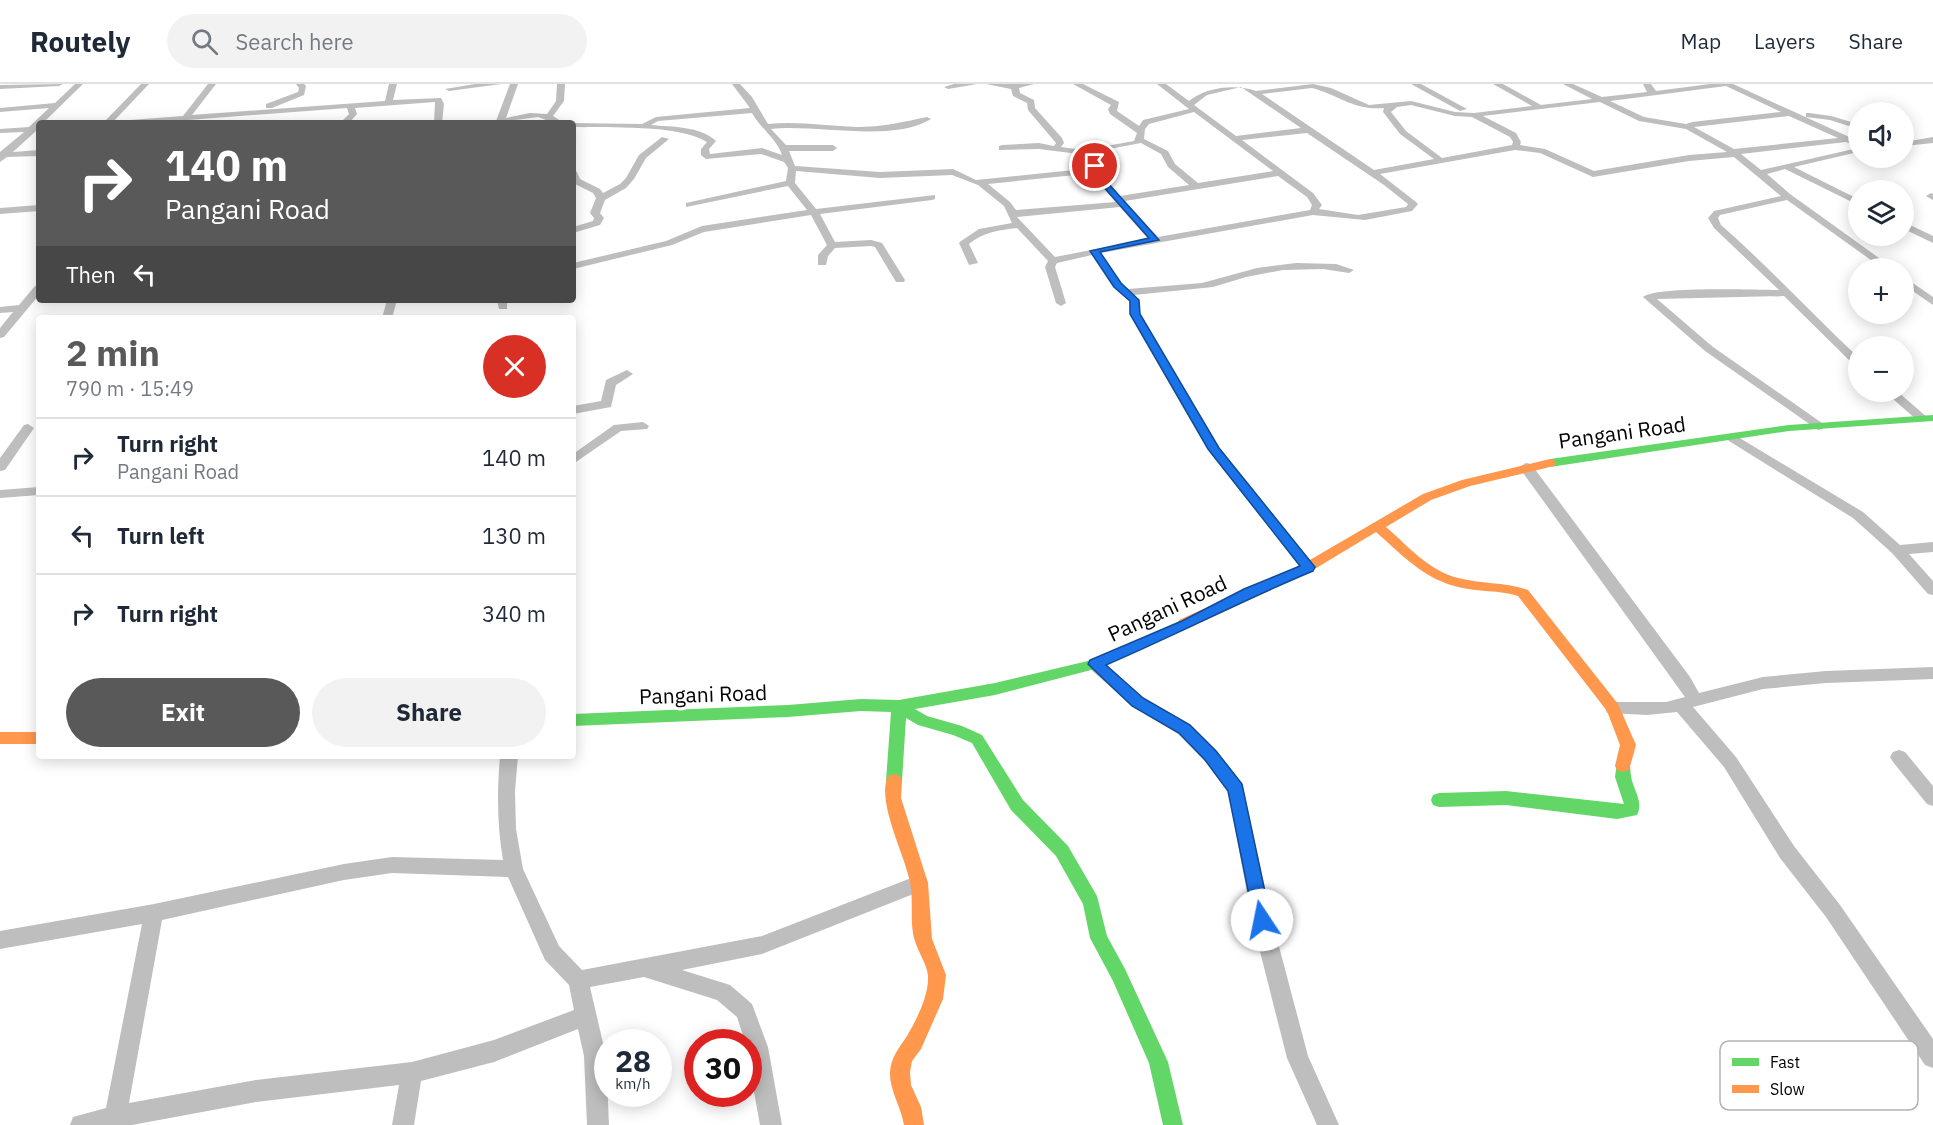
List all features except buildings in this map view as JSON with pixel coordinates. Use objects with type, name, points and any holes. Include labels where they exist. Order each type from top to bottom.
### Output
[{"type":"main road","name":"Pangani Road","points":[[576,720],[788,711],[861,705],[899,706],[994,689],[1095,664],[1187,625],[1249,592],[1308,567],[1379,528],[1427,497],[1448,489],[1526,467],[1789,428],[1928,418]]},
{"type":"main road","points":[[1379,528],[1442,578],[1457,583],[1510,587],[1523,592],[1613,708],[1628,745],[1621,773],[1633,802],[1631,810],[1617,812],[1497,798],[1439,800]]},
{"type":"main road","points":[[914,1125],[911,1107],[901,1086],[900,1072],[903,1058],[914,1042],[930,1009],[936,975],[923,939],[919,883],[894,798],[899,706],[923,721],[957,730],[977,740],[1017,805],[1062,851],[1091,902],[1099,938],[1119,975],[1158,1062],[1173,1125]]},
{"type":"main road","points":[[0,738],[36,738]]},
{"type":"street","points":[[0,87],[59,84]]},
{"type":"street","points":[[43,120],[79,84]]},
{"type":"street","points":[[110,120],[145,84]]},
{"type":"street","points":[[184,120],[212,84]]},
{"type":"street","points":[[254,113],[301,93],[303,88],[300,84]]},
{"type":"street","points":[[389,102],[393,84]]},
{"type":"street","points":[[192,120],[264,112],[352,109],[369,104],[438,100],[450,86],[497,84]]},
{"type":"street","points":[[500,120],[514,84]]},
{"type":"street","points":[[550,116],[560,104],[563,93],[561,84]]},
{"type":"street","points":[[736,84],[784,148],[790,164],[790,183],[814,212],[832,245]]},
{"type":"street","points":[[948,87],[973,84]]},
{"type":"street","points":[[990,84],[1015,87],[1030,84]]},
{"type":"street","points":[[1077,84],[1116,104],[1112,109],[1113,112],[1140,136],[1165,153],[1171,165],[1196,186]]},
{"type":"street","points":[[1161,84],[1310,195],[1317,205],[1313,212]]},
{"type":"street","points":[[1053,261],[1095,251],[1313,212],[1328,211],[1352,218],[1362,218],[1409,209],[1413,204],[1373,173],[1241,84],[1204,93],[1192,107],[1146,122],[1140,136],[1120,146],[1095,148],[1088,150],[1088,153]]},
{"type":"street","points":[[1415,84],[1513,135],[1517,142],[1515,147]]},
{"type":"street","points":[[1497,84],[1542,108]]},
{"type":"street","points":[[1567,84],[1642,119],[1688,127],[1734,153],[1787,196],[1874,258]]},
{"type":"street","points":[[1647,84],[1652,91],[1649,94]]},
{"type":"street","points":[[1255,93],[1312,87],[1328,90],[1359,105],[1369,107],[1399,103],[1416,104],[1455,114],[1474,115],[1728,84],[1848,139]]},
{"type":"street","points":[[1752,84],[1768,102]]},
{"type":"street","points":[[1015,87],[1016,94],[1031,102],[1031,108],[1058,138],[1060,144],[1056,148]]},
{"type":"street","points":[[438,100],[440,104],[438,120]]},
{"type":"street","points":[[1399,103],[1388,108],[1389,117],[1403,132],[1440,160]]},
{"type":"street","points":[[0,110],[56,105]]},
{"type":"street","points":[[346,120],[352,109]]},
{"type":"street","points":[[641,127],[657,119],[754,110]]},
{"type":"street","points":[[259,120],[264,112]]},
{"type":"street","points":[[1688,127],[1692,124],[1792,113],[1831,118],[1848,124]]},
{"type":"street","points":[[508,120],[530,115],[550,116],[556,120]]},
{"type":"street","points":[[766,127],[792,124],[857,129],[901,126],[927,119]]},
{"type":"street","points":[[576,124],[700,133],[712,141],[705,149],[708,157],[762,151],[790,164],[880,175],[953,172],[969,182],[980,183],[1089,172],[1098,169]]},
{"type":"street","points":[[0,131],[35,129]]},
{"type":"street","points":[[2,156],[35,129]]},
{"type":"street","points":[[1233,139],[1309,130]]},
{"type":"street","points":[[1914,137],[1931,140]]},
{"type":"street","points":[[576,229],[597,223],[599,218],[595,213],[601,198],[623,186],[630,179],[642,157],[665,139]]},
{"type":"street","points":[[1373,173],[1515,147],[1542,151],[1593,174],[1689,158],[1848,139]]},
{"type":"street","points":[[1914,143],[1931,140]]},
{"type":"street","points":[[1002,148],[1040,146],[1088,153],[1104,183],[1155,240]]},
{"type":"street","points":[[784,148],[833,148]]},
{"type":"street","points":[[2,156],[36,153]]},
{"type":"street","points":[[1761,174],[1785,166],[1848,153]]},
{"type":"street","points":[[1785,166],[1848,197]]},
{"type":"street","points":[[1013,213],[1120,202],[1196,186],[1279,173]]},
{"type":"street","points":[[576,181],[597,191],[601,198]]},
{"type":"street","points":[[689,205],[790,183]]},
{"type":"street","points":[[980,183],[1007,204],[1013,213],[1012,217],[1053,261]]},
{"type":"street","points":[[1787,196],[1780,200],[1718,213],[1713,218],[1717,226],[1768,273],[1848,353]]},
{"type":"street","points":[[576,265],[669,243],[702,229],[932,197]]},
{"type":"street","points":[[0,212],[36,208]]},
{"type":"street","points":[[973,263],[964,243],[970,238],[979,231],[1019,225]]},
{"type":"street","points":[[1914,230],[1933,240]]},
{"type":"street","points":[[822,263],[823,255],[832,245],[871,243],[879,245],[900,280]]},
{"type":"street","points":[[1095,251],[1117,285],[1134,300],[1135,314],[1214,449],[1308,567]]},
{"type":"street","points":[[1053,261],[1050,267],[1061,303]]},
{"type":"street","points":[[1126,292],[1185,288],[1230,280],[1242,274],[1308,264],[1328,264],[1349,270]]},
{"type":"street","points":[[1914,288],[1933,302]]},
{"type":"street","points":[[0,334],[36,291]]},
{"type":"street","points":[[1786,293],[1675,294],[1648,297],[1709,349],[1818,426]]},
{"type":"street","points":[[0,310],[21,308]]},
{"type":"street","points":[[576,409],[607,404],[610,383],[627,374]]},
{"type":"street","points":[[1905,402],[1928,418]]},
{"type":"street","points":[[576,458],[618,428],[643,426]]},
{"type":"street","points":[[0,467],[28,428]]},
{"type":"street","points":[[1733,438],[1858,515],[1897,550],[1933,590]]},
{"type":"street","points":[[1526,467],[1684,681],[1688,702],[1730,762],[1787,852],[1833,911],[1933,1057]]},
{"type":"street","points":[[0,494],[36,491]]},
{"type":"street","points":[[1897,550],[1933,547]]},
{"type":"street","points":[[1095,664],[1138,702],[1184,729],[1211,756],[1236,788],[1262,920],[1298,1058],[1328,1125]]},
{"type":"street","points":[[1613,708],[1647,709],[1688,702],[1763,683],[1826,676],[1933,673]]},
{"type":"street","points":[[1899,757],[1933,799]]},
{"type":"street","points":[[509,759],[506,791],[507,829],[514,869],[552,952],[578,980],[595,1056],[598,1125]]},
{"type":"street","points":[[0,940],[154,913],[344,872],[392,865],[514,869]]},
{"type":"street","points":[[578,980],[762,945],[919,883]]},
{"type":"street","points":[[114,1121],[154,913]]},
{"type":"street","points":[[645,968],[723,992],[745,1011],[757,1047],[771,1125]]},
{"type":"street","points":[[81,1125],[114,1121],[256,1091],[412,1073],[494,1051],[587,1015]]},
{"type":"street","points":[[403,1125],[412,1073]]},
{"type":"traffic: fast","points":[[1550,463],[1789,428],[1933,418]]},
{"type":"traffic: fast","points":[[576,720],[788,711],[861,705],[899,706],[995,689],[1095,664],[1184,624]]},
{"type":"traffic: fast","points":[[894,781],[899,706],[923,721],[957,730],[977,739],[1017,805],[1062,851],[1091,902],[1099,938],[1119,975],[1158,1062],[1173,1125]]},
{"type":"traffic: fast","points":[[1439,800],[1506,798],[1617,812],[1631,810],[1632,804],[1623,777],[1623,766]]},
{"type":"traffic: slow","points":[[1184,624],[1308,567],[1427,497],[1466,483],[1550,463]]},
{"type":"traffic: slow","points":[[1379,528],[1426,568],[1447,579],[1523,593],[1613,708],[1628,745],[1623,766]]},
{"type":"traffic: slow","points":[[0,738],[36,738]]},
{"type":"traffic: slow","points":[[894,781],[893,798],[919,883],[923,939],[937,975],[934,999],[914,1042],[903,1057],[900,1072],[901,1086],[911,1107],[914,1125]]},
{"type":"route","points":[[1095,166],[1104,183],[1155,240],[1095,251],[1117,285],[1134,300],[1135,314],[1214,449],[1308,567],[1249,592],[1187,625],[1095,664],[1138,702],[1184,729],[1211,756],[1236,788],[1262,920]]}]
